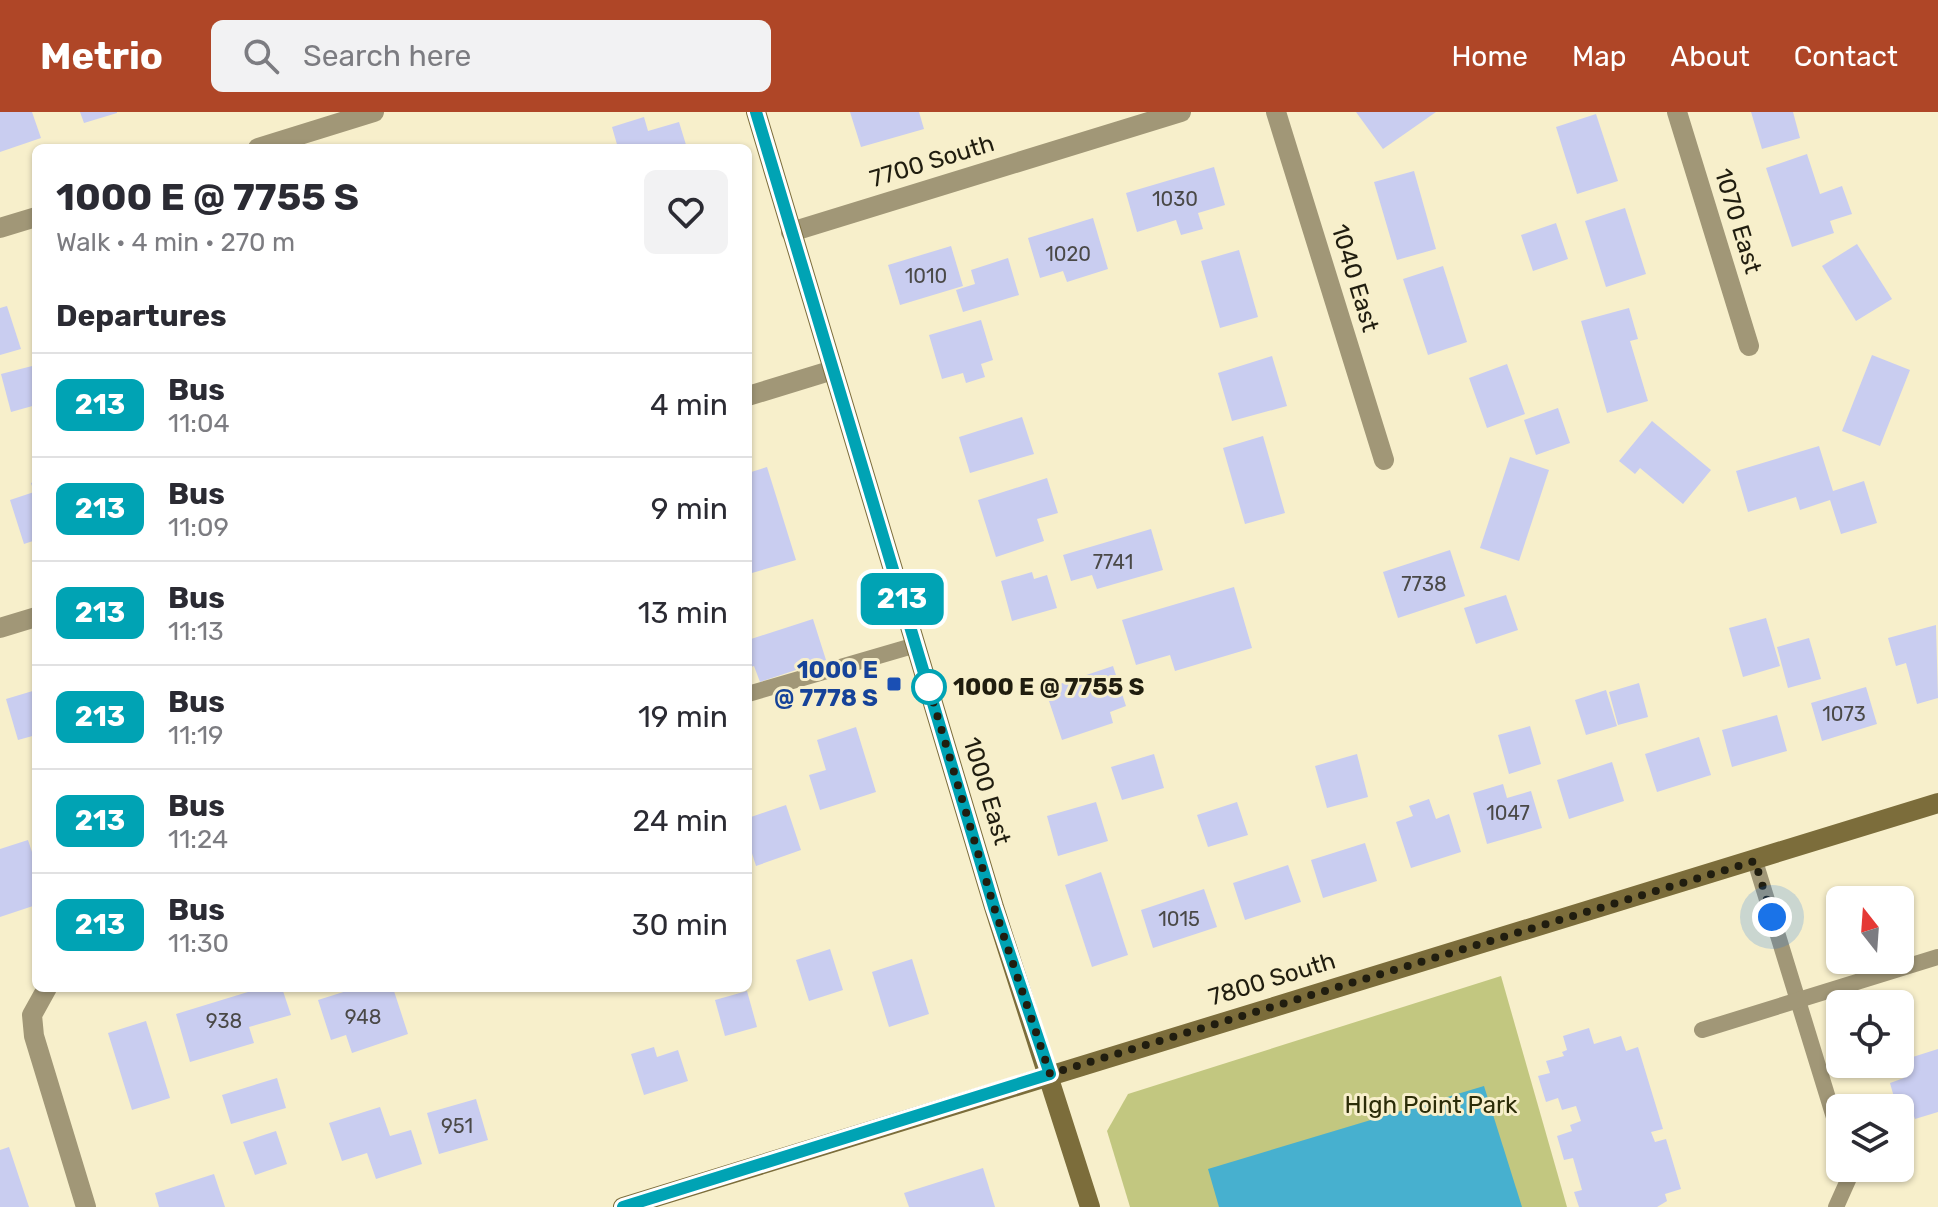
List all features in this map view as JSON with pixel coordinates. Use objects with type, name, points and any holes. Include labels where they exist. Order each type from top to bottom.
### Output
[{"type":"main road","name":"1000 East","points":[[756,112],[994,907],[1050,1074],[1090,1207]]},
{"type":"main road","name":"7800 South","points":[[623,1207],[1938,803]]},
{"type":"street","points":[[271,144],[374,112]]},
{"type":"street","name":"7700 South","points":[[791,232],[1181,112]]},
{"type":"street","name":"1040 East","points":[[1276,112],[1384,460]]},
{"type":"street","name":"1070 East","points":[[1677,112],[1749,346]]},
{"type":"street","points":[[0,228],[32,218]]},
{"type":"street","points":[[752,395],[833,370]]},
{"type":"street","points":[[0,628],[32,618]]},
{"type":"street","points":[[45,992],[32,1015],[34,1036],[86,1207]]},
{"type":"lane","points":[[752,693],[916,645]]},
{"type":"lane","points":[[1755,861],[1827,1094]]},
{"type":"lane","points":[[1702,1030],[1938,957]]},
{"type":"lane","points":[[1836,1207],[1847,1182]]},
{"type":"green space","name":"HIgh Point Park","points":[[1501,976],[1567,1207],[1130,1207],[1107,1131],[1128,1094]]},
{"type":"water","points":[[1484,1086],[1522,1207],[1219,1207],[1208,1169]]},
{"type":"building","points":[[0,112],[32,112],[41,138],[0,152]]},
{"type":"building","points":[[80,112],[117,112],[117,113],[84,123]]},
{"type":"building","points":[[850,112],[919,112],[924,129],[861,147]]},
{"type":"building","points":[[1356,112],[1436,112],[1383,149]]},
{"type":"building","points":[[1751,112],[1793,112],[1800,138],[1762,149]]},
{"type":"building","points":[[1596,114],[1618,181],[1577,194],[1556,127]]},
{"type":"building","points":[[644,117],[648,131],[679,122],[686,144],[617,144],[612,127]]},
{"type":"building","points":[[1807,154],[1820,194],[1842,186],[1852,214],[1830,221],[1834,233],[1792,247],[1766,168]]},
{"type":"building","points":[[1214,167],[1225,205],[1198,213],[1203,229],[1181,235],[1176,220],[1137,232],[1126,193]]},
{"type":"building","points":[[1414,171],[1436,249],[1397,260],[1374,182]]},
{"type":"building","points":[[1625,208],[1646,274],[1606,287],[1585,221]]},
{"type":"building","points":[[1093,218],[1108,269],[1067,282],[1063,271],[1040,278],[1028,238]]},
{"type":"building","points":[[1556,223],[1568,259],[1533,271],[1521,235]]},
{"type":"building","points":[[1857,244],[1892,299],[1856,321],[1822,266]]},
{"type":"building","points":[[951,246],[963,286],[900,305],[888,265]]},
{"type":"building","points":[[1239,250],[1258,317],[1220,328],[1201,261]]},
{"type":"building","points":[[1008,258],[1019,295],[963,312],[956,290],[975,284],[971,270]]},
{"type":"building","points":[[1443,266],[1467,342],[1428,355],[1403,279]]},
{"type":"building","points":[[7,306],[21,349],[0,355],[0,308]]},
{"type":"building","points":[[1629,308],[1638,339],[1630,341],[1648,401],[1607,413],[1581,321]]},
{"type":"building","points":[[981,320],[993,360],[981,364],[985,377],[966,383],[963,373],[942,379],[929,335]]},
{"type":"building","points":[[1872,355],[1910,370],[1880,446],[1842,431]]},
{"type":"building","points":[[1272,356],[1287,406],[1232,421],[1218,373]]},
{"type":"building","points":[[1507,364],[1525,414],[1487,428],[1469,378]]},
{"type":"building","points":[[32,366],[32,406],[11,412],[1,374]]},
{"type":"building","points":[[1558,408],[1570,443],[1536,455],[1524,420]]},
{"type":"building","points":[[1022,417],[1034,454],[970,473],[959,437]]},
{"type":"building","points":[[1652,421],[1711,470],[1683,504],[1640,468],[1635,474],[1619,461]]},
{"type":"building","points":[[1263,436],[1285,513],[1245,524],[1223,448]]},
{"type":"building","points":[[1819,446],[1833,491],[1864,481],[1877,523],[1841,534],[1830,500],[1800,510],[1796,497],[1748,512],[1736,471]]},
{"type":"building","points":[[1510,457],[1549,470],[1519,561],[1480,548]]},
{"type":"building","points":[[767,467],[796,560],[752,573],[752,472]]},
{"type":"building","points":[[1047,478],[1058,513],[1037,519],[1044,541],[996,557],[978,500]]},
{"type":"building","points":[[32,493],[32,541],[24,544],[10,500]]},
{"type":"building","points":[[1151,529],[1163,570],[1097,589],[1092,575],[1071,581],[1063,555]]},
{"type":"building","points":[[1450,550],[1465,596],[1398,618],[1383,572]]},
{"type":"building","points":[[1032,572],[1034,579],[1047,575],[1057,608],[1012,621],[1001,581]]},
{"type":"building","points":[[1234,587],[1252,648],[1175,671],[1170,655],[1136,665],[1122,620]]},
{"type":"building","points":[[1506,595],[1518,630],[1476,644],[1464,608]]},
{"type":"building","points":[[1766,618],[1780,666],[1743,677],[1729,628]]},
{"type":"building","points":[[813,619],[826,660],[760,682],[752,667],[752,639]]},
{"type":"building","points":[[1936,625],[1938,698],[1917,704],[1906,663],[1896,666],[1888,638]]},
{"type":"building","points":[[1809,638],[1821,679],[1788,688],[1777,647]]},
{"type":"building","points":[[1113,666],[1126,706],[1110,712],[1113,723],[1062,740],[1045,689]]},
{"type":"building","points":[[1639,683],[1648,717],[1618,725],[1609,692]]},
{"type":"building","points":[[1866,687],[1877,724],[1822,741],[1811,703]]},
{"type":"building","points":[[1606,690],[1617,726],[1586,735],[1575,700]]},
{"type":"building","points":[[32,691],[32,736],[18,740],[6,699]]},
{"type":"building","points":[[1777,715],[1787,751],[1732,767],[1722,730]]},
{"type":"building","points":[[1530,726],[1541,764],[1509,774],[1498,735]]},
{"type":"building","points":[[856,727],[876,792],[820,810],[809,775],[826,770],[817,740]]},
{"type":"building","points":[[1699,737],[1711,775],[1657,792],[1645,754]]},
{"type":"building","points":[[1154,754],[1164,788],[1122,800],[1111,767]]},
{"type":"building","points":[[1357,754],[1368,797],[1327,808],[1315,766]]},
{"type":"building","points":[[1612,762],[1624,801],[1569,819],[1557,780]]},
{"type":"building","points":[[1503,784],[1507,798],[1531,791],[1542,828],[1487,844],[1473,793]]},
{"type":"building","points":[[1429,799],[1436,819],[1449,814],[1461,852],[1411,868],[1396,822],[1413,816],[1409,806]]},
{"type":"building","points":[[1096,802],[1108,841],[1058,856],[1047,816]]},
{"type":"building","points":[[1237,802],[1248,835],[1208,847],[1197,815]]},
{"type":"building","points":[[786,805],[801,850],[756,866],[752,854],[752,817]]},
{"type":"building","points":[[28,840],[32,852],[32,906],[0,917],[0,849]]},
{"type":"building","points":[[1365,843],[1377,881],[1323,898],[1311,860]]},
{"type":"building","points":[[1288,865],[1301,902],[1245,920],[1233,883]]},
{"type":"building","points":[[1101,872],[1128,955],[1092,967],[1065,885]]},
{"type":"building","points":[[1204,889],[1217,927],[1153,948],[1141,910]]},
{"type":"building","points":[[830,949],[843,990],[809,1001],[796,960]]},
{"type":"building","points":[[912,959],[929,1014],[889,1027],[872,972]]},
{"type":"building","points":[[248,992],[283,992],[291,1015],[249,1027],[254,1043],[190,1062],[176,1014]]},
{"type":"building","points":[[343,992],[394,992],[408,1034],[352,1053],[346,1035],[331,1040],[318,1000]]},
{"type":"building","points":[[747,992],[757,1027],[725,1036],[715,1000]]},
{"type":"building","points":[[146,1021],[170,1098],[132,1110],[108,1033]]},
{"type":"building","points":[[1589,1028],[1594,1044],[1621,1036],[1626,1051],[1638,1047],[1663,1129],[1651,1132],[1655,1142],[1666,1139],[1681,1189],[1665,1194],[1667,1201],[1657,1207],[1579,1207],[1574,1192],[1582,1190],[1573,1158],[1564,1160],[1557,1136],[1572,1131],[1570,1125],[1581,1121],[1576,1106],[1562,1110],[1558,1098],[1546,1102],[1538,1076],[1550,1073],[1546,1061],[1564,1056],[1562,1052],[1567,1050],[1563,1036]]},
{"type":"building","points":[[654,1047],[657,1057],[678,1050],[688,1081],[644,1095],[631,1054]]},
{"type":"building","points":[[1938,1049],[1938,1112],[1915,1119],[1914,1094],[1893,1094],[1890,1083],[1914,1078],[1914,1057]]},
{"type":"building","points":[[277,1078],[286,1108],[231,1124],[222,1095]]},
{"type":"building","points":[[476,1099],[488,1140],[439,1154],[427,1113]]},
{"type":"building","points":[[380,1107],[390,1136],[411,1130],[422,1164],[376,1179],[367,1153],[342,1161],[329,1123]]},
{"type":"building","points":[[276,1131],[287,1164],[255,1175],[243,1142]]},
{"type":"building","points":[[9,1147],[29,1207],[0,1207],[0,1150]]},
{"type":"building","points":[[983,1168],[995,1207],[909,1207],[904,1193]]},
{"type":"building","points":[[214,1174],[225,1207],[159,1207],[155,1193]]},
{"type":"bus line","name":"213","points":[[623,1207],[1050,1074],[994,907],[756,112]]},
{"type":"place","name":"1000 E @ 7778 S","points":[[894,684]]},
{"type":"place","name":"1000 E @ 7755 S","points":[[929,687]]},
{"type":"route","points":[[929,687],[925,674],[994,907],[1050,1074],[1755,861],[1772,917]]}]
